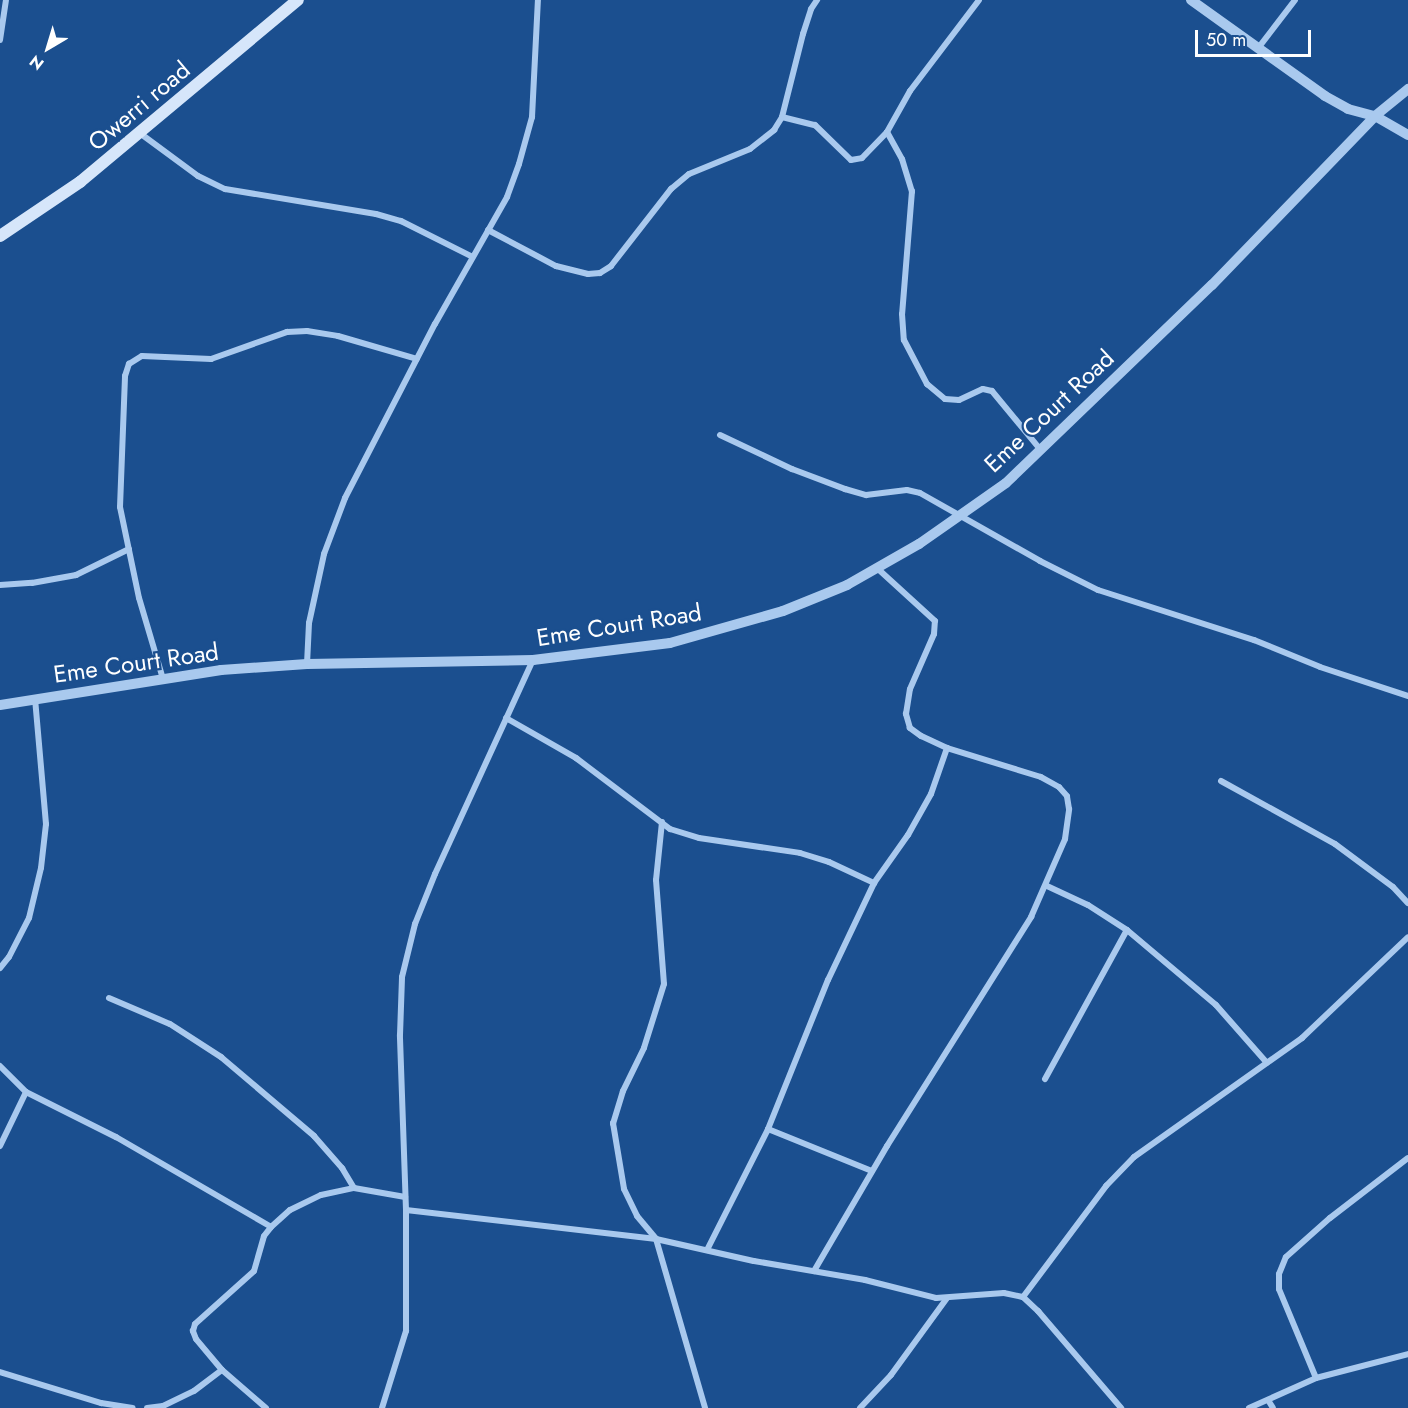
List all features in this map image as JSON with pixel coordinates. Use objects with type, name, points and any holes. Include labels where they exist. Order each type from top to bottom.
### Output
[{"type":"main road","name":"Owerri road","points":[[0,236],[80,182],[141,134],[298,0]]},
{"type":"street","points":[[0,40],[6,0]]},
{"type":"street","points":[[307,664],[309,623],[324,554],[345,498],[417,359],[507,197],[532,117],[538,0]]},
{"type":"street","points":[[488,230],[556,266],[588,274],[600,273],[611,266],[671,189],[689,174],[750,148],[774,130],[782,117],[803,34],[811,9],[817,0]]},
{"type":"street","points":[[782,117],[815,125],[851,160],[862,159],[887,132],[910,91],[979,0]]},
{"type":"street","points":[[1191,0],[1325,96],[1348,109],[1375,116],[1408,135]]},
{"type":"street","points":[[1259,47],[1295,0]]},
{"type":"street","name":"Eme Court Road","points":[[0,705],[163,678],[307,664],[533,660],[670,642],[718,631],[794,606],[847,585],[919,544],[1006,483],[1212,285],[1375,116],[1408,89]]},
{"type":"street","points":[[887,132],[902,159],[912,191],[902,314],[904,340],[927,384],[945,399],[959,400],[983,389],[992,391],[1040,449]]},
{"type":"street","points":[[141,134],[198,176],[225,189],[384,216],[409,224],[473,256]]},
{"type":"street","points":[[163,678],[120,507],[125,376],[129,364],[142,356],[211,359],[286,332],[307,331],[338,336],[417,359]]},
{"type":"street","points":[[720,435],[792,469],[845,489],[866,495],[907,489],[920,493],[1040,561],[1098,590],[1254,640],[1329,671],[1408,696]]},
{"type":"street","points":[[0,585],[32,583],[76,574],[129,549]]},
{"type":"street","points":[[813,1271],[872,1170],[1031,916],[1047,886],[1065,839],[1069,809],[1067,796],[1059,787],[1041,777],[947,748],[921,736],[910,728],[906,714],[910,689],[934,634],[935,621],[877,568]]},
{"type":"street","points":[[382,1408],[406,1331],[406,1210],[400,1035],[402,977],[419,914],[533,660]]},
{"type":"street","points":[[0,968],[9,957],[29,918],[41,868],[46,824],[35,699]]},
{"type":"street","points":[[506,718],[576,758],[670,829],[699,838],[800,854],[829,862],[874,883]]},
{"type":"street","points":[[707,1250],[768,1129],[809,1021],[874,883],[908,835],[931,794],[947,748]]},
{"type":"street","points":[[1221,781],[1335,844],[1393,887],[1408,903]]},
{"type":"street","points":[[662,822],[656,880],[664,984],[644,1048],[623,1091],[613,1123],[624,1189],[637,1216],[656,1239],[705,1408]]},
{"type":"street","points":[[1047,886],[1088,905],[1127,930],[1216,1005],[1267,1063]]},
{"type":"street","points":[[1045,1079],[1127,930]]},
{"type":"street","points":[[1023,1297],[1099,1195],[1134,1157],[1302,1038],[1408,937]]},
{"type":"street","points":[[109,998],[170,1024],[222,1057],[314,1136],[342,1168],[354,1188]]},
{"type":"street","points":[[0,1066],[26,1092],[116,1137],[271,1227]]},
{"type":"street","points":[[0,1146],[26,1092]]},
{"type":"street","points":[[768,1129],[872,1170]]},
{"type":"street","points":[[1316,1378],[1279,1289],[1279,1274],[1286,1257],[1330,1218],[1408,1158]]},
{"type":"street","points":[[266,1408],[222,1370],[196,1339],[193,1331],[195,1324],[254,1271],[264,1236],[290,1210],[311,1200],[354,1188],[405,1197]]},
{"type":"street","points":[[406,1210],[656,1239],[865,1280],[930,1297],[947,1298],[1004,1293],[1023,1297],[1038,1311],[1121,1408]]},
{"type":"street","points":[[860,1408],[891,1375],[947,1298]]},
{"type":"street","points":[[1249,1408],[1316,1378],[1408,1354]]},
{"type":"street","points":[[147,1408],[163,1406],[194,1391],[222,1370]]},
{"type":"street","points":[[0,1372],[101,1403],[133,1408]]},
{"type":"street","points":[[1268,1400],[1273,1408]]}]
